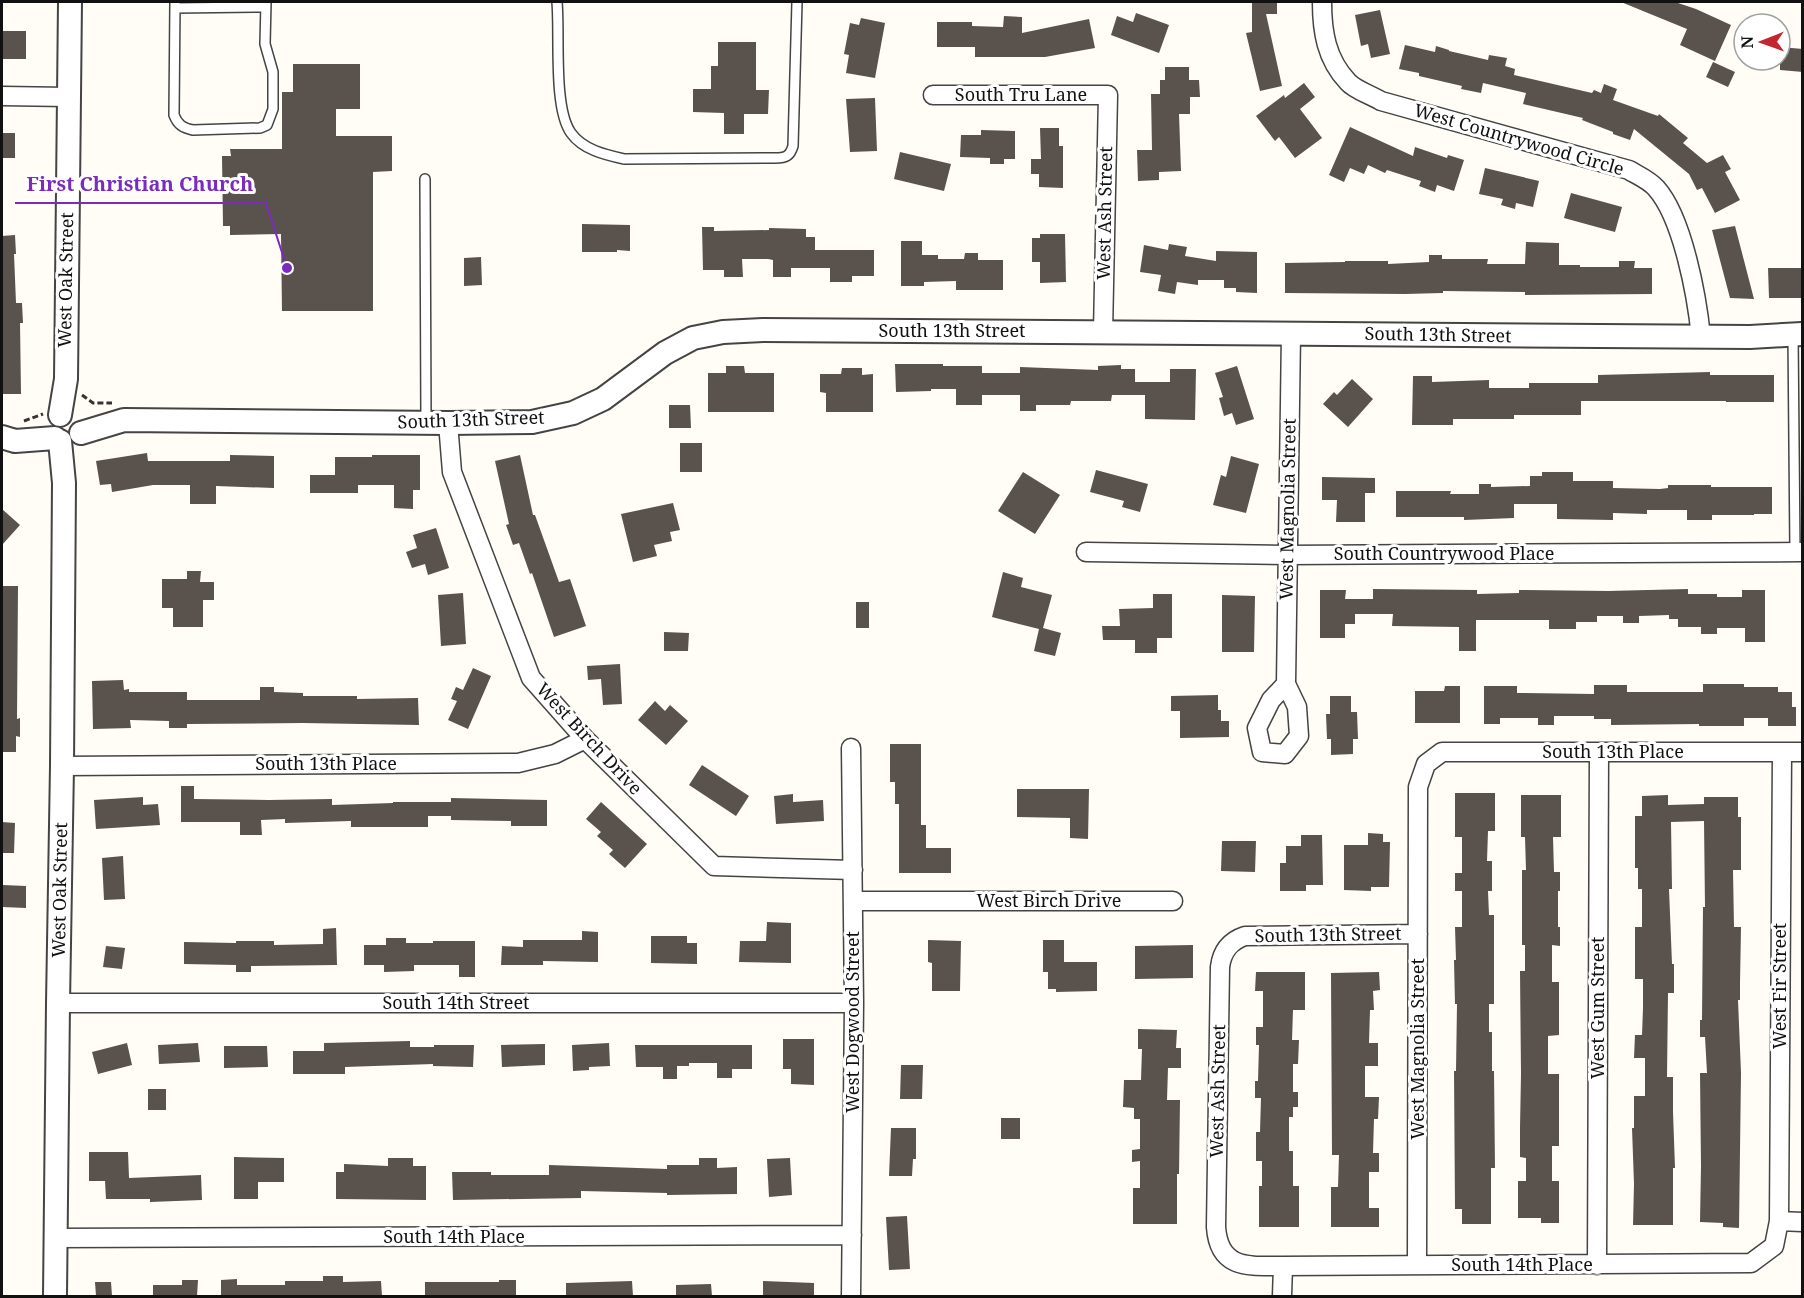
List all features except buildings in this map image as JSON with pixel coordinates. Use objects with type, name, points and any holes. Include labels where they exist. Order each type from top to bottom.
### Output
[{"type":"street","name":"West Oak Street","points":[[55,1296],[63,766],[64,483],[67,428],[70,2]]},
{"type":"street","name":"West Countrywood Circle","points":[[1322,2],[1322,25],[1330,57],[1349,83],[1381,101],[1629,170],[1655,186],[1671,208],[1689,268],[1699,312],[1701,337]]},
{"type":"street","name":"South Tru Lane","points":[[933,94],[1108,95]]},
{"type":"street","name":"West Ash Street","points":[[1103,332],[1108,95]]},
{"type":"street","points":[[2,96],[68,97]]},
{"type":"street","name":"South 13th Street","points":[[2,437],[28,429],[67,428],[124,420],[532,422],[573,414],[603,399],[665,353],[693,338],[723,332],[763,330],[1701,337],[1798,334]]},
{"type":"street","name":"West Magnolia Street","points":[[1286,684],[1291,333]]},
{"type":"street","name":"West Birch Drive","points":[[437,423],[452,472],[531,678],[585,739],[714,866],[853,870]]},
{"type":"street","name":"South Countrywood Place","points":[[1086,552],[1287,555],[1799,552]]},
{"type":"street","name":"South 13th Place","points":[[63,766],[518,763],[555,754],[585,739]]},
{"type":"street","name":"West Dogwood Street","points":[[851,748],[854,1003],[851,1296]]},
{"type":"street","name":"South 13th Place","points":[[1426,764],[1442,752],[1803,752]]},
{"type":"street","name":"West Gum Street","points":[[1597,1265],[1599,752]]},
{"type":"street","name":"West Fir Street","points":[[1779,1221],[1782,752]]},
{"type":"street","name":"West Magnolia Street","points":[[1417,1264],[1418,787],[1426,764]]},
{"type":"street","name":"West Birch Drive","points":[[853,901],[1173,901]]},
{"type":"street","name":"South 13th Street","points":[[1238,938],[1245,936],[1418,934]]},
{"type":"street","name":"West Ash Street","points":[[1221,1250],[1216,1237],[1221,962],[1226,949],[1238,938]]},
{"type":"street","name":"South 14th Street","points":[[58,1003],[854,1003]]},
{"type":"street","points":[[1779,1221],[1803,1222]]},
{"type":"street","name":"South 14th Place","points":[[1221,1250],[1237,1264],[1246,1266],[1751,1263],[1774,1246],[1779,1221]]},
{"type":"street","name":"South 14th Place","points":[[55,1238],[852,1235]]},
{"type":"street","points":[[1282,1296],[1283,1266]]},
{"type":"lane","points":[[557,2],[560,26],[560,98],[565,120],[572,134],[583,144],[602,154],[624,159],[671,159],[784,158],[790,154],[793,146],[797,2]]},
{"type":"lane","points":[[266,4],[265,44],[273,72],[273,109],[267,125],[260,128],[193,130],[177,123],[174,115],[175,5],[266,4]]},
{"type":"lane","points":[[425,179],[437,423]]},
{"type":"lane","points":[[1798,334],[1799,552]]},
{"type":"place","name":"First Christian Church","points":[[287,268]]}]
